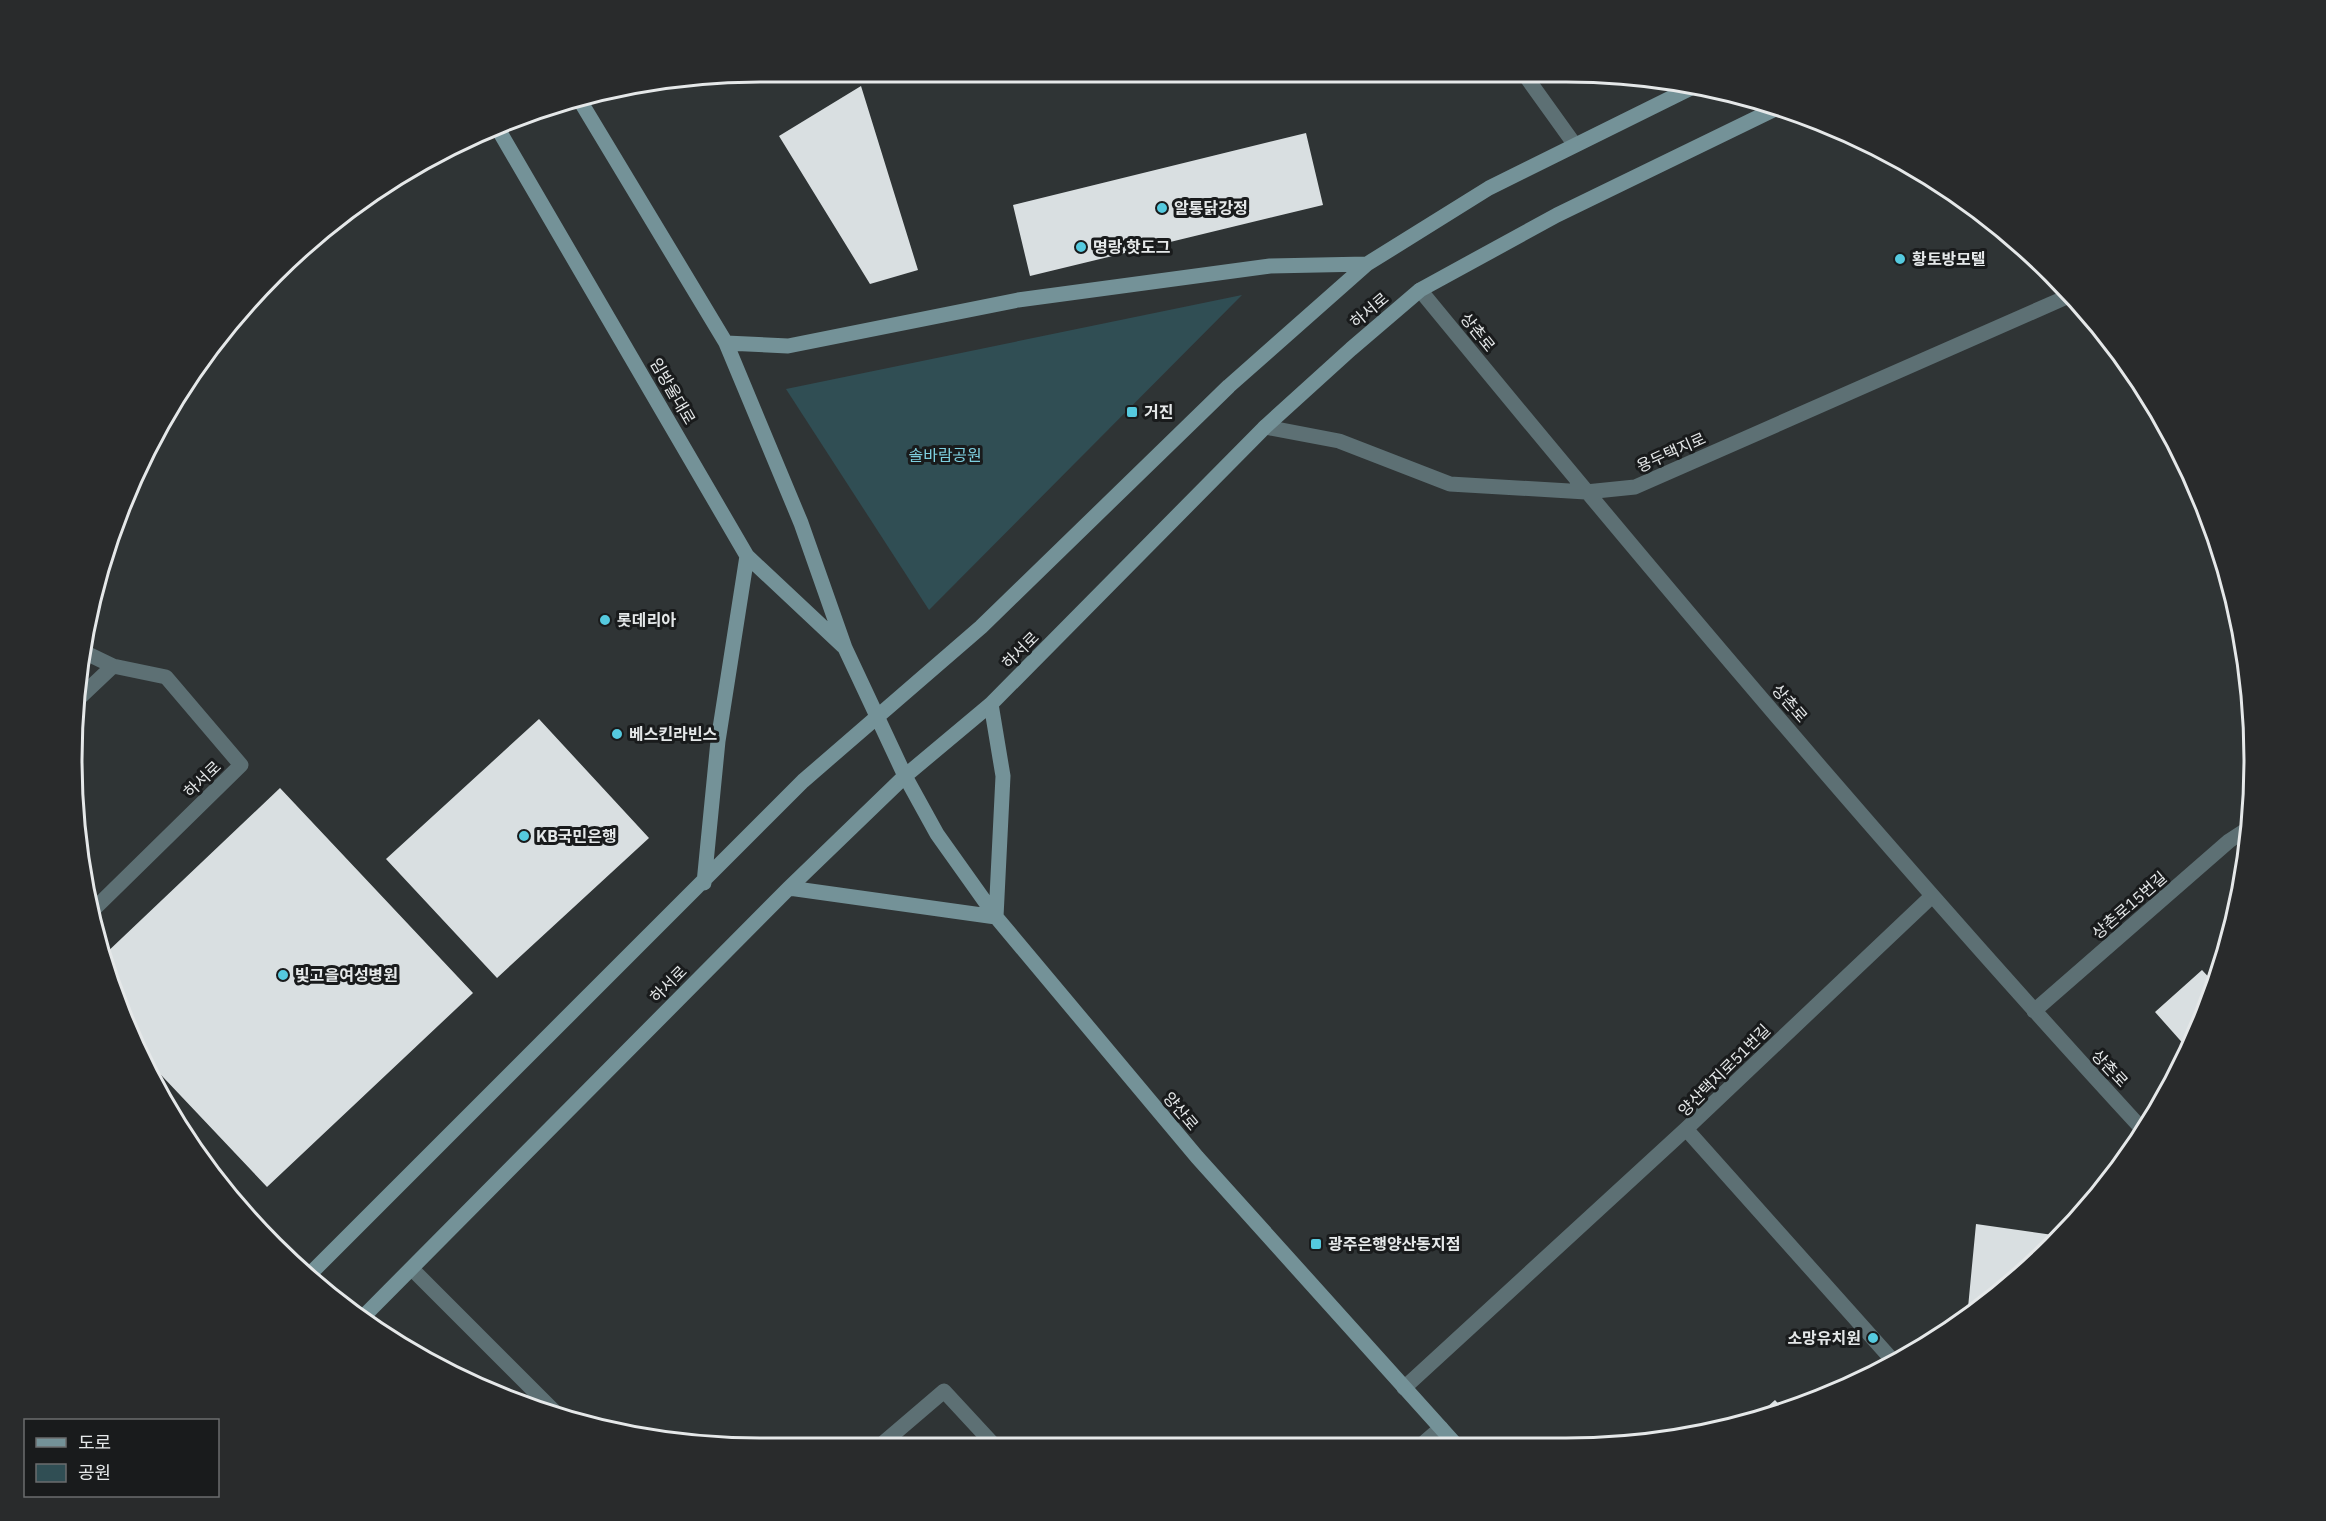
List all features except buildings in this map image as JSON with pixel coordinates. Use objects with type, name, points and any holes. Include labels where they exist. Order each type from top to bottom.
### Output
[{"type":"main road","points":[[314,1270],[704,883],[803,781],[990,619],[1228,386],[1367,264],[1489,188],[1681,93]]},
{"type":"main road","name":"임방울대로","points":[[583,106],[726,343],[801,523],[845,648],[905,776]]},
{"type":"main road","name":"하서로","points":[[368,1312],[789,888],[905,776],[991,704],[1265,427],[1420,290],[1557,215],[1766,113]]},
{"type":"main road","name":"임방울대로","points":[[501,134],[747,556],[845,648]]},
{"type":"main road","points":[[726,343],[788,346],[1018,300],[1270,266],[1367,264]]},
{"type":"main road","points":[[704,883],[718,741],[747,556]]},
{"type":"main road","points":[[789,888],[996,917],[1003,776],[991,704]]},
{"type":"main road","name":"양산로","points":[[905,776],[938,834],[996,917],[1197,1157],[1450,1438]]},
{"type":"street","points":[[1530,82],[1575,145]]},
{"type":"street","name":"상촌로","points":[[1420,290],[1586,492],[1932,896],[2137,1125]]},
{"type":"street","name":"용두택지로","points":[[1265,427],[1340,441],[1450,484],[1586,492],[1635,487],[2062,299]]},
{"type":"street","name":"하서로","points":[[91,655],[113,666],[166,677],[241,765],[99,904]]},
{"type":"street","points":[[86,691],[113,666]]},
{"type":"street","name":"상촌로15번길","points":[[2034,1011],[2239,834]]},
{"type":"street","name":"양산택지로51번길","points":[[1888,1356],[1686,1129],[1932,896]]},
{"type":"street","points":[[1404,1388],[1686,1129]]},
{"type":"street","points":[[412,1269],[547,1404]]},
{"type":"street","points":[[889,1438],[944,1391],[988,1438]]},
{"type":"street","points":[[1429,1438],[1441,1428]]},
{"type":"green space","name":"솔바람공원","points":[[1242,295],[929,610],[786,389]]},
{"type":"place","name":"알통닭강정","points":[[1162,208]]},
{"type":"place","name":"명랑 핫도그","points":[[1081,247]]},
{"type":"place","name":"황토방모텔","points":[[1900,259]]},
{"type":"place","name":"거진","points":[[1132,412]]},
{"type":"place","name":"롯데리아","points":[[605,620]]},
{"type":"place","name":"베스킨라빈스","points":[[617,734]]},
{"type":"place","name":"KB국민은행","points":[[524,836]]},
{"type":"place","name":"빛고을여성병원","points":[[283,975]]},
{"type":"place","name":"광주은행양산동지점","points":[[1316,1244]]},
{"type":"place","name":"소망유치원","points":[[1873,1338]]}]
